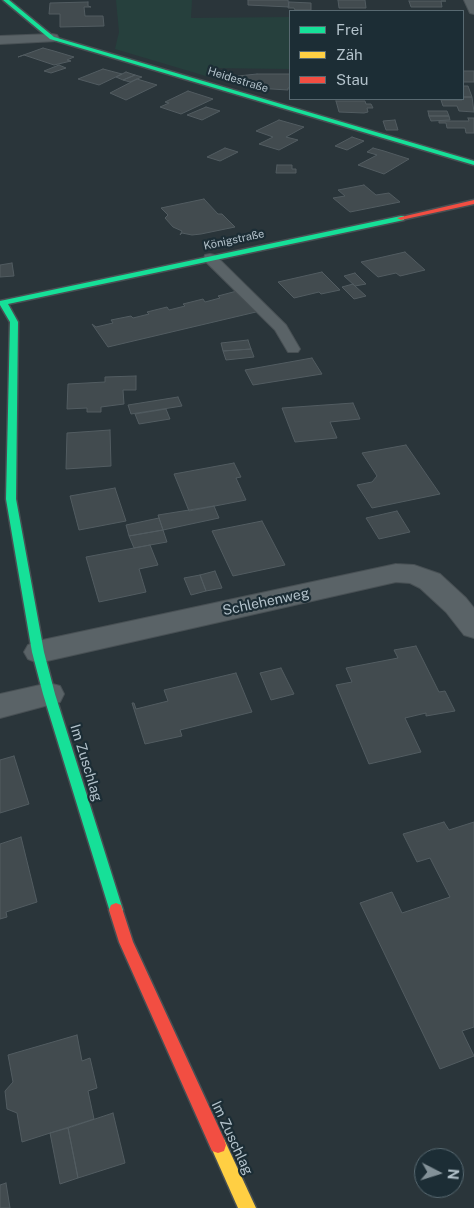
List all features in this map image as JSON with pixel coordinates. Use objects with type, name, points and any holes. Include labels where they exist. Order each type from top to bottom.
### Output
[{"type":"street","name":"Heidestraße","points":[[6,0],[52,38],[474,163]]},
{"type":"street","points":[[470,0],[474,10]]},
{"type":"street","points":[[0,40],[52,38]]},
{"type":"street","name":"Königstraße","points":[[2,303],[474,202]]},
{"type":"street","name":"Im Zuschlag","points":[[2,303],[14,322],[11,499],[38,652],[49,694],[126,942],[247,1208]]},
{"type":"street","name":"Schlehenweg","points":[[38,652],[396,573],[414,574],[430,581],[456,605],[474,628]]},
{"type":"street","points":[[0,706],[49,694]]},
{"type":"lane","points":[[210,258],[281,328],[293,349]]},
{"type":"green space","points":[[116,0],[192,0],[191,18],[289,17],[289,69],[207,68],[209,77],[115,49],[119,32]]},
{"type":"building","points":[[248,0],[288,0],[289,7],[248,5]]},
{"type":"building","points":[[338,0],[365,0],[366,8],[339,8]]},
{"type":"building","points":[[409,1],[441,1],[442,7],[411,7]]},
{"type":"building","points":[[88,2],[88,6],[91,7],[84,7],[85,16],[103,16],[104,26],[60,27],[60,14],[49,14],[50,3]]},
{"type":"building","points":[[289,2],[311,3],[311,10],[288,8]]},
{"type":"building","points":[[43,48],[74,57],[67,60],[71,61],[54,65],[24,55],[18,57]]},
{"type":"building","points":[[59,65],[66,68],[51,73],[44,71]]},
{"type":"building","points":[[103,69],[122,74],[99,85],[78,79]]},
{"type":"building","points":[[464,71],[474,71],[474,82],[464,82]]},
{"type":"building","points":[[126,72],[135,75],[123,80],[116,77]]},
{"type":"building","points":[[289,74],[289,88],[288,90],[256,88],[257,83],[238,81],[238,76]]},
{"type":"building","points":[[135,75],[142,77],[130,82],[123,80]]},
{"type":"building","points":[[137,79],[157,85],[126,100],[110,93]]},
{"type":"building","points":[[464,86],[468,86],[472,97],[464,97]]},
{"type":"building","points":[[188,91],[213,99],[181,114],[160,107],[169,103],[165,102]]},
{"type":"building","points":[[464,97],[472,97],[474,112],[459,111],[457,106],[443,106],[441,100],[464,100]]},
{"type":"building","points":[[336,101],[365,101],[366,104],[371,104],[373,108],[367,108],[368,112],[364,113],[339,112]]},
{"type":"building","points":[[206,107],[220,111],[202,120],[187,115]]},
{"type":"building","points":[[428,111],[447,111],[449,116],[429,116]]},
{"type":"building","points":[[429,116],[449,116],[450,120],[431,121]]},
{"type":"building","points":[[468,118],[474,118],[474,133],[466,133],[465,128],[447,128],[446,123],[439,123],[439,121],[469,121]]},
{"type":"building","points":[[279,120],[304,127],[286,137],[298,140],[279,150],[259,144],[273,137],[256,131]]},
{"type":"building","points":[[395,120],[398,130],[386,130],[383,121]]},
{"type":"building","points":[[352,137],[364,141],[347,150],[335,146]]},
{"type":"building","points":[[225,148],[238,152],[220,161],[207,157]]},
{"type":"building","points":[[373,148],[409,159],[384,174],[358,165],[377,155],[367,152]]},
{"type":"building","points":[[277,165],[292,165],[292,169],[296,169],[296,173],[276,173]]},
{"type":"building","points":[[364,185],[376,195],[389,193],[400,202],[350,212],[333,198],[345,196],[338,190]]},
{"type":"building","points":[[204,199],[218,214],[222,214],[235,227],[201,234],[182,233],[180,235],[182,231],[173,227],[165,218],[168,215],[161,208]]},
{"type":"building","points":[[405,252],[425,270],[400,276],[396,273],[378,277],[361,262]]},
{"type":"building","points":[[12,263],[14,276],[0,277],[0,265]]},
{"type":"building","points":[[322,272],[340,290],[321,294],[319,292],[294,298],[278,282]]},
{"type":"building","points":[[355,273],[366,284],[355,286],[344,276]]},
{"type":"building","points":[[353,284],[366,296],[354,299],[342,287]]},
{"type":"building","points":[[237,291],[256,312],[108,347],[92,324],[96,327],[113,323],[111,320],[131,316],[133,318],[167,307],[169,310],[203,299],[205,302]]},
{"type":"building","points":[[248,340],[251,349],[223,351],[221,343]]},
{"type":"building","points":[[251,349],[254,357],[226,360],[223,351]]},
{"type":"building","points":[[312,358],[322,374],[253,385],[245,370]]},
{"type":"building","points":[[136,376],[136,390],[123,390],[124,404],[101,407],[101,412],[87,412],[87,408],[67,409],[68,384],[105,382],[105,377]]},
{"type":"building","points":[[178,397],[182,406],[131,414],[128,405]]},
{"type":"building","points":[[353,403],[360,419],[330,422],[337,438],[295,442],[282,408]]},
{"type":"building","points":[[166,409],[170,419],[139,424],[135,414]]},
{"type":"building","points":[[110,430],[111,466],[66,469],[67,433]]},
{"type":"building","points":[[406,445],[440,494],[372,508],[357,485],[372,482],[377,476],[362,453]]},
{"type":"building","points":[[234,463],[241,477],[236,478],[246,500],[189,511],[174,474]]},
{"type":"building","points":[[115,488],[126,521],[79,530],[70,496]]},
{"type":"building","points":[[214,506],[219,518],[163,530],[158,515]]},
{"type":"building","points":[[397,511],[410,532],[379,539],[366,518]]},
{"type":"building","points":[[159,518],[163,530],[129,536],[126,525]]},
{"type":"building","points":[[262,521],[285,565],[233,576],[212,531]]},
{"type":"building","points":[[163,530],[167,542],[134,548],[129,536]]},
{"type":"building","points":[[150,545],[158,565],[139,569],[146,592],[99,602],[86,557]]},
{"type":"building","points":[[215,571],[222,588],[206,591],[200,575]]},
{"type":"building","points":[[200,575],[206,591],[191,595],[184,578]]},
{"type":"building","points":[[416,646],[439,692],[445,691],[455,711],[426,716],[426,713],[405,718],[421,752],[369,764],[336,685],[352,682],[346,668],[398,658],[394,650]]},
{"type":"building","points":[[281,668],[294,694],[271,700],[260,673]]},
{"type":"building","points":[[236,673],[252,712],[180,730],[182,736],[145,744],[132,703],[134,703],[136,709],[168,701],[164,690]]},
{"type":"building","points":[[14,756],[29,804],[0,813],[0,760]]},
{"type":"building","points":[[444,822],[449,830],[474,822],[474,1027],[462,1031],[474,1056],[440,1069],[360,903],[392,892],[402,913],[450,897],[430,858],[417,862],[403,834]]},
{"type":"building","points":[[21,837],[37,902],[6,912],[7,917],[0,919],[0,844]]},
{"type":"building","points":[[77,1035],[82,1061],[90,1058],[97,1088],[88,1091],[94,1119],[22,1142],[17,1113],[7,1109],[5,1091],[13,1082],[8,1055]]},
{"type":"building","points":[[113,1113],[125,1163],[78,1178],[68,1128]]},
{"type":"building","points":[[68,1128],[78,1178],[60,1184],[50,1133]]},
{"type":"building","points":[[6,1183],[10,1208],[0,1208],[0,1185]]},
{"type":"traffic: fast","points":[[6,0],[52,38],[474,163]]},
{"type":"traffic: fast","points":[[0,303],[401,218]]},
{"type":"traffic: fast","points":[[3,303],[14,322],[11,499],[38,652],[49,694],[116,910]]},
{"type":"traffic: slow","points":[[218,1145],[247,1208]]},
{"type":"traffic: jam","points":[[401,218],[474,202]]},
{"type":"traffic: jam","points":[[116,910],[126,942],[218,1145]]}]
